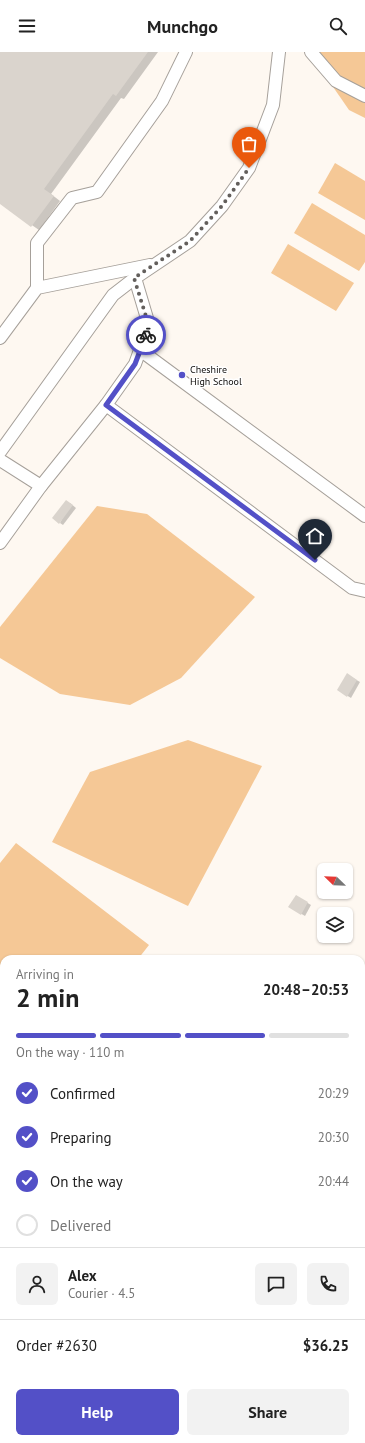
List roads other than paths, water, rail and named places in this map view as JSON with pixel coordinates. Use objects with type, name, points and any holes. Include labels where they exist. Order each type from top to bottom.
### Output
[{"type":"lane","points":[[0,338],[37,288],[37,243],[72,198],[96,192],[162,101],[186,52]]},
{"type":"lane","points":[[0,452],[113,295],[134,278],[190,241],[222,206],[249,168],[273,105],[279,52]]},
{"type":"lane","points":[[311,52],[336,81],[365,96]]},
{"type":"lane","points":[[37,288],[156,264]]},
{"type":"lane","points":[[0,543],[41,486],[106,405],[135,364],[149,326],[134,278]]},
{"type":"lane","points":[[140,350],[365,516]]},
{"type":"lane","points":[[106,405],[352,588],[365,591]]},
{"type":"lane","points":[[0,460],[41,486]]},
{"type":"place","name":"Cheshire High School","points":[[182,375]]}]
